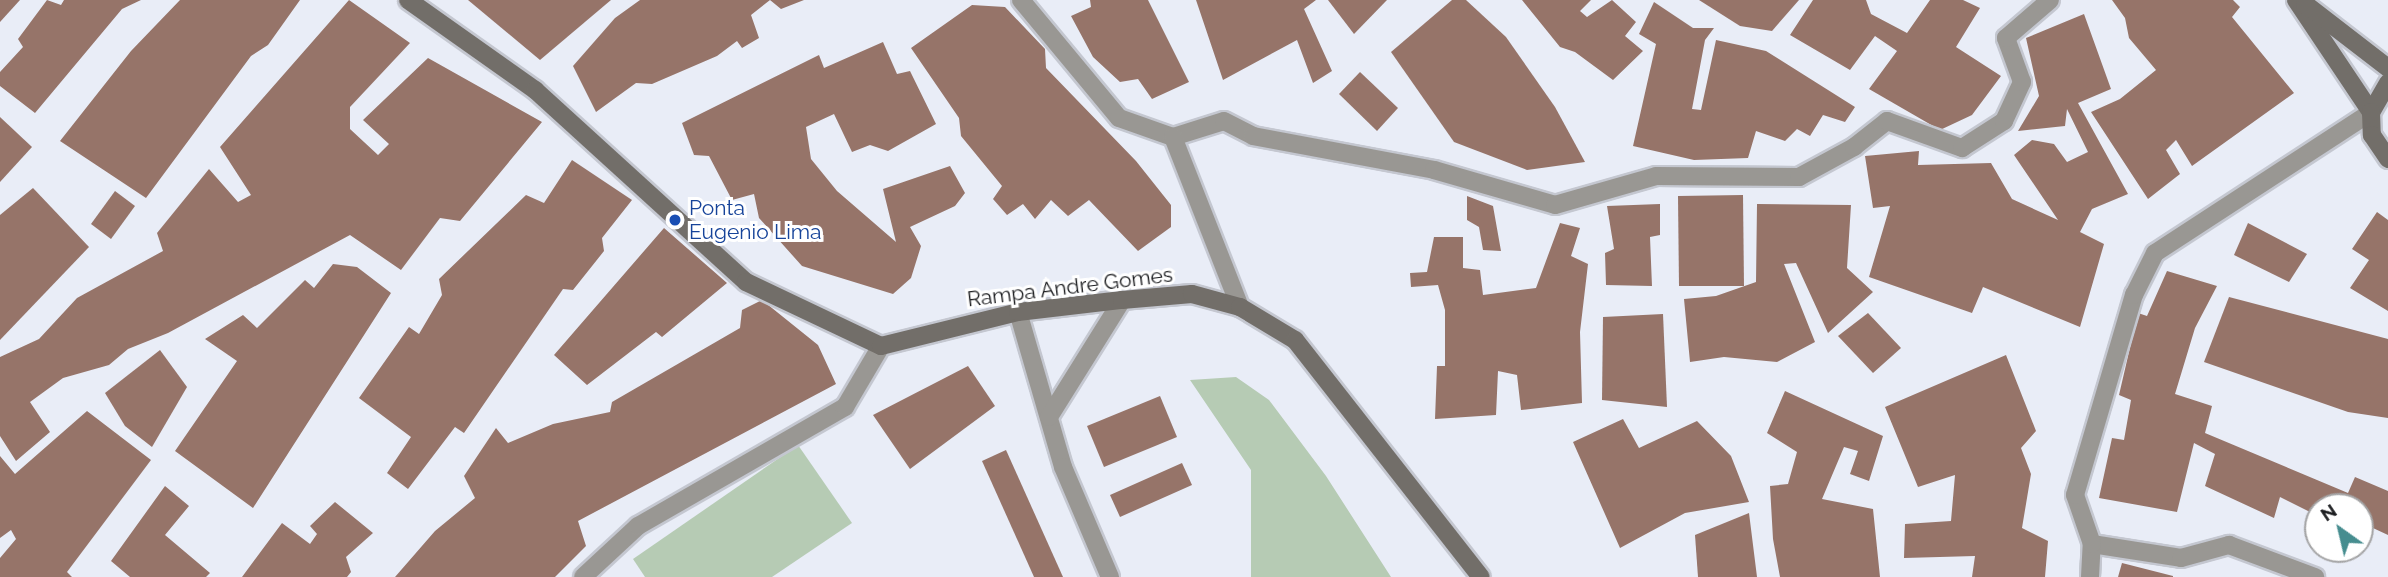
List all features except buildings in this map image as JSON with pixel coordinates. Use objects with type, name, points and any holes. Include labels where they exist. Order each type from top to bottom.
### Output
[{"type":"street","points":[[408,0],[535,90],[746,282],[881,346],[845,407],[638,526],[583,577]]},
{"type":"street","points":[[1021,0],[1119,118],[1173,137],[1224,121],[1253,136],[1434,170],[1555,205],[1656,176],[1799,177],[1854,147],[1887,121],[1962,148],[2004,121],[2022,82],[2006,38],[2050,0]]},
{"type":"street","points":[[2298,0],[2388,68]]},
{"type":"street","points":[[2298,0],[2371,112],[2372,135],[2388,159]]},
{"type":"street","points":[[2090,577],[2092,544],[2075,495],[2134,295],[2155,253],[2371,112],[2388,83]]},
{"type":"street","points":[[1173,137],[1240,307]]},
{"type":"street","name":"Rampa Andre Gomes","points":[[881,346],[1018,312],[1122,300],[1192,294],[1240,307],[1295,340],[1480,577]]},
{"type":"street","points":[[1049,417],[1122,300]]},
{"type":"street","points":[[1018,312],[1063,467],[1110,577]]},
{"type":"street","points":[[2092,544],[2181,558],[2229,545],[2315,577]]},
{"type":"green space","points":[[1236,377],[1269,400],[1326,476],[1391,577],[1251,577],[1251,470],[1190,380]]},
{"type":"green space","points":[[798,445],[852,523],[772,577],[645,577],[633,559]]},
{"type":"place","name":"Ponta Eugenio Lima","points":[[675,220]]}]
